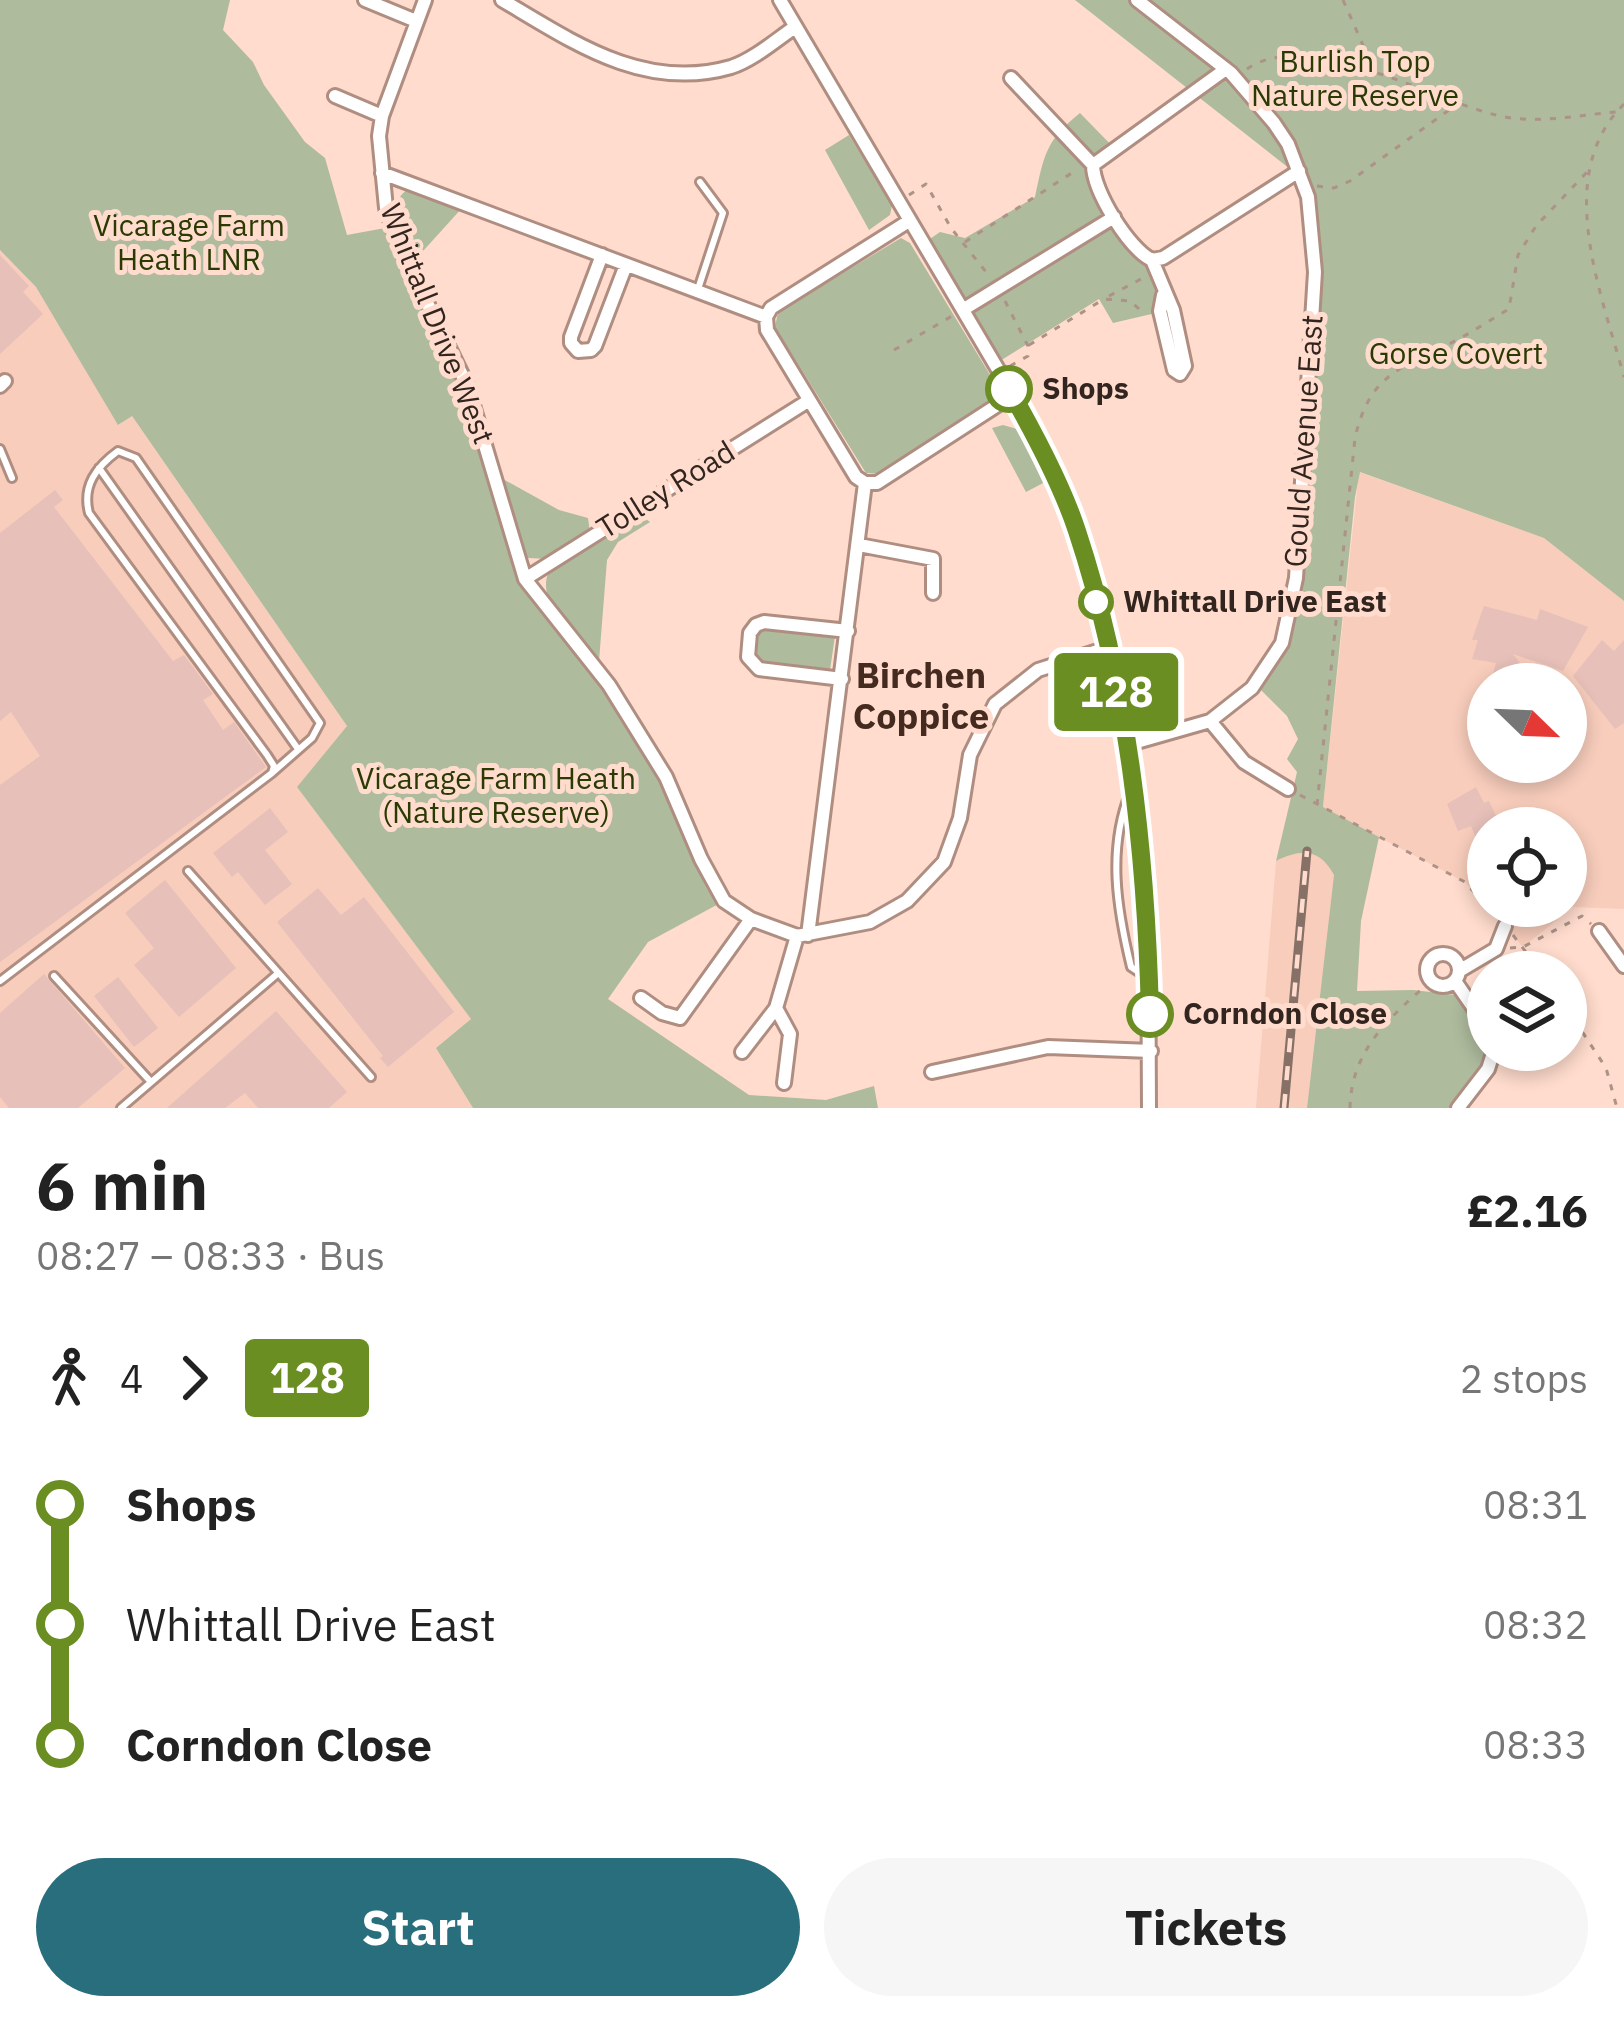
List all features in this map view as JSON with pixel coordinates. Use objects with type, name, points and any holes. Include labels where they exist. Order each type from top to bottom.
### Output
[{"type":"street","points":[[365,0],[416,21]]},
{"type":"street","name":"Whittall Drive West","points":[[425,0],[382,116],[379,136],[386,208],[467,386],[525,579]]},
{"type":"street","points":[[502,0],[580,46],[631,69],[688,74],[735,66],[795,27]]},
{"type":"street","points":[[780,0],[1013,395],[1076,528],[1108,648],[1148,902],[1149,1108]]},
{"type":"street","name":"Gould Avenue East","points":[[1126,745],[1210,721],[1243,696],[1282,643],[1293,603],[1315,272],[1312,219],[1301,176],[1274,122],[1231,74],[1137,0]]},
{"type":"street","points":[[1091,164],[1231,74]]},
{"type":"street","points":[[1011,78],[1091,164],[1114,217],[1142,256],[1151,260],[1163,258],[1301,176]]},
{"type":"street","points":[[335,97],[382,116]]},
{"type":"street","points":[[382,173],[766,316]]},
{"type":"street","points":[[964,309],[1114,217]]},
{"type":"street","points":[[909,221],[771,308],[766,316],[767,330],[808,401],[856,477],[877,483],[1013,395]]},
{"type":"street","points":[[602,255],[571,337],[578,351],[595,346],[626,265]]},
{"type":"street","points":[[1151,260],[1173,310],[1185,366],[1180,374],[1174,370],[1162,322],[1163,295]]},
{"type":"street","name":"Tolley Road","points":[[525,579],[808,401]]},
{"type":"street","points":[[742,1052],[776,1008],[802,936],[842,679],[865,483]]},
{"type":"street","points":[[859,545],[933,559],[933,592]]},
{"type":"street","points":[[525,579],[609,685],[666,777],[700,860],[724,901],[751,919],[802,936],[869,922],[907,901],[944,862],[960,818],[970,755],[995,704],[1038,670],[1108,648]]},
{"type":"street","points":[[842,679],[759,669],[748,657],[748,645],[750,633],[764,622],[848,631]]},
{"type":"street","points":[[1210,721],[1244,762],[1288,789]]},
{"type":"street","points":[[640,998],[680,1018],[751,919]]},
{"type":"street","points":[[1467,993],[1457,976],[1452,957],[1437,955],[1427,967],[1431,981],[1445,986],[1457,976],[1496,949],[1505,927]]},
{"type":"street","points":[[1599,931],[1624,966]]},
{"type":"street","points":[[776,1008],[790,1034],[784,1083]]},
{"type":"street","points":[[932,1072],[1048,1047],[1151,1051]]},
{"type":"street","points":[[1458,1108],[1486,1071]]},
{"type":"lane","points":[[697,293],[723,213],[700,182]]},
{"type":"lane","points":[[0,449],[12,478]]},
{"type":"lane","points":[[0,981],[272,773],[317,732],[320,723],[136,458],[118,452],[99,468],[85,497],[89,513],[267,755],[274,766],[272,773]]},
{"type":"lane","points":[[99,468],[298,750]]},
{"type":"lane","points":[[1133,784],[1114,846],[1131,967],[1150,979]]},
{"type":"lane","points":[[188,871],[371,1077]]},
{"type":"lane","points":[[121,1108],[277,975]]},
{"type":"lane","points":[[54,976],[152,1082]]},
{"type":"path","points":[[1342,0],[1375,72]]},
{"type":"path","points":[[1231,74],[1276,57],[1340,61],[1497,116],[1529,120],[1616,112]]},
{"type":"path","points":[[1301,176],[1334,188],[1350,182],[1459,103]]},
{"type":"path","points":[[1624,104],[1595,148],[1587,172],[1594,261],[1624,377]]},
{"type":"path","points":[[963,243],[1091,164]]},
{"type":"path","points":[[1317,805],[1355,438],[1368,396],[1418,356],[1449,344],[1509,308],[1518,256],[1536,226],[1587,172]]},
{"type":"path","points":[[898,203],[926,184],[963,243],[999,288],[1028,346],[1028,356],[1009,367]]},
{"type":"path","points":[[1028,346],[1104,298],[1142,278],[1157,278]]},
{"type":"path","points":[[1104,298],[1130,301],[1162,322]]},
{"type":"path","points":[[894,350],[964,309]]},
{"type":"path","points":[[1617,350],[1624,352]]},
{"type":"path","points":[[1288,789],[1467,884]]},
{"type":"path","points":[[1523,947],[1582,916],[1599,931]]},
{"type":"path","points":[[1506,927],[1526,951]]},
{"type":"path","points":[[1350,1108],[1356,1064],[1368,1045],[1398,1009],[1431,981]]},
{"type":"path","points":[[1587,1039],[1606,1068],[1617,1108]]},
{"type":"shaded area","points":[[0,250],[36,287],[119,425],[131,415],[347,726],[297,787],[471,1019],[436,1048],[473,1108],[0,1108]]},
{"type":"shaded area","points":[[1359,472],[1544,538],[1624,601],[1624,909],[1587,908],[1587,807],[1467,807],[1465,882],[1323,808]]},
{"type":"shaded area","points":[[1307,851],[1325,859],[1334,875],[1307,1108],[1256,1108],[1276,861]]},
{"type":"shaded area","points":[[1505,927],[1548,927],[1523,947]]},
{"type":"green space","name":"Vicarage Farm Heath LNR","points":[[0,0],[230,0],[223,30],[253,62],[305,142],[325,158],[347,235],[385,228],[467,385],[525,579],[609,685],[666,777],[724,901],[648,942],[608,999],[749,1095],[826,1100],[874,1086],[878,1108],[473,1108],[436,1048],[471,1019],[297,787],[347,726],[132,416],[118,425],[36,287],[0,250]]},
{"type":"green space","name":"Gorse Covert","points":[[1075,0],[1624,0],[1624,601],[1544,538],[1360,472],[1355,497],[1323,807],[1379,837],[1361,921],[1357,991],[1413,990],[1467,999],[1467,1071],[1481,1071],[1458,1108],[1307,1108],[1334,875],[1323,860],[1310,853],[1276,861],[1297,772],[1287,759],[1298,739],[1287,716],[1261,690],[1276,666],[1300,593],[1320,253],[1308,183]]},
{"type":"green space","points":[[1080,113],[1115,149],[1094,165],[1114,217],[1152,260],[1173,310],[1180,374],[1160,312],[1113,323],[1099,299],[995,364],[924,243],[940,232],[965,238],[1035,197],[1048,149]]},
{"type":"green space","points":[[849,135],[892,205],[890,215],[869,230],[825,150]]},
{"type":"green space","points":[[408,189],[462,208],[414,261],[395,214]]},
{"type":"green space","points":[[901,238],[910,243],[1001,393],[882,474],[866,473],[775,327],[778,312]]},
{"type":"green space","points":[[1003,425],[1024,431],[1047,481],[1026,492],[992,428]]},
{"type":"green space","points":[[501,478],[559,510],[588,518],[590,532],[548,559],[528,558]]},
{"type":"green space","points":[[642,516],[650,522],[618,542],[607,560],[599,661],[554,609],[548,597],[548,574]]},
{"type":"green space","points":[[765,628],[835,636],[830,670],[759,663],[753,655],[756,635]]},
{"type":"building","points":[[0,255],[29,286],[23,292],[43,314],[0,354]]},
{"type":"building","points":[[55,490],[63,500],[54,507],[173,661],[184,655],[213,694],[203,700],[223,730],[234,722],[266,767],[0,962],[0,785],[40,756],[11,712],[0,721],[0,533]]},
{"type":"building","points":[[1484,606],[1537,620],[1540,609],[1588,627],[1568,663],[1539,663],[1513,654],[1520,663],[1472,659],[1478,640],[1472,640]]},
{"type":"building","points":[[1602,640],[1614,651],[1624,640],[1624,723],[1615,729],[1587,694],[1583,663]]},
{"type":"building","points":[[1476,787],[1484,803],[1489,801],[1492,807],[1467,807],[1467,828],[1458,831],[1447,804]]},
{"type":"building","points":[[270,808],[288,832],[265,850],[292,884],[265,905],[238,872],[232,877],[213,853]]},
{"type":"building","points":[[165,880],[236,968],[179,1017],[134,965],[154,948],[125,913]]},
{"type":"building","points":[[318,888],[341,915],[364,897],[454,1012],[388,1067],[277,922]]},
{"type":"building","points":[[44,974],[125,1068],[78,1108],[9,1108],[0,1097],[0,1013]]},
{"type":"building","points":[[118,977],[158,1028],[134,1047],[94,996]]},
{"type":"building","points":[[276,1011],[347,1092],[329,1108],[258,1108],[245,1093],[225,1108],[167,1108]]},
{"type":"railway","points":[[1284,1108],[1307,851]]},
{"type":"bus line","name":"128","points":[[1009,389],[1076,528],[1108,648],[1137,808],[1148,902],[1150,1014]]},
{"type":"place","name":"Shops","points":[[1009,389]]},
{"type":"place","name":"Whittall Drive East","points":[[1096,602]]},
{"type":"place","name":"Corndon Close","points":[[1150,1014]]},
{"type":"district","name":"Birchen Coppice","points":[[921,696]]},
{"type":"park label","name":"Burlish Top Nature Reserve","points":[[1355,80]]},
{"type":"park label","name":"Vicarage Farm Heath (Nature Reserve)","points":[[496,796]]}]
